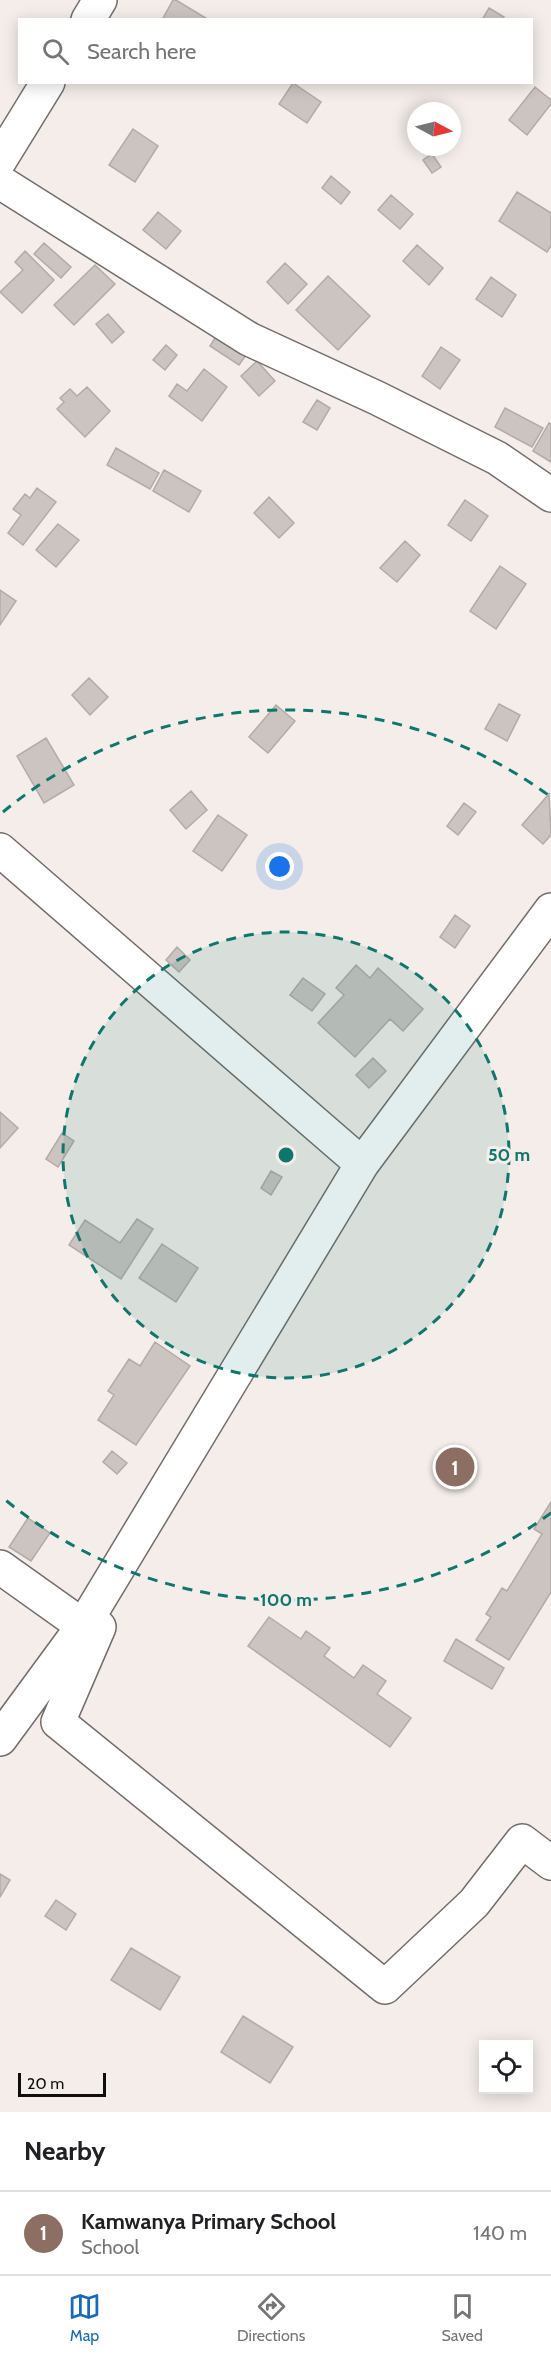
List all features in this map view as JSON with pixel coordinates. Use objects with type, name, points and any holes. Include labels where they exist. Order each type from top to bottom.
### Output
[{"type":"street","points":[[89,18],[100,0]]},
{"type":"street","points":[[0,160],[47,84]]},
{"type":"street","points":[[0,182],[249,339],[377,398],[497,458],[551,495]]},
{"type":"street","points":[[0,850],[362,1164]]},
{"type":"street","points":[[0,1739],[83,1626],[362,1164],[551,910]]},
{"type":"street","points":[[136,1540],[58,1722],[385,1987],[474,1903],[522,1840],[551,1863]]},
{"type":"street","points":[[0,1567],[83,1626]]},
{"type":"building","points":[[173,0],[176,0],[206,18],[163,18]]},
{"type":"building","points":[[489,8],[504,17],[503,18],[483,18]]},
{"type":"building","points":[[292,84],[321,102],[307,123],[279,104]]},
{"type":"building","points":[[535,87],[551,100],[551,104],[527,135],[509,120]]},
{"type":"building","points":[[133,129],[158,146],[135,182],[109,165]]},
{"type":"building","points":[[433,156],[441,167],[432,173],[423,160]]},
{"type":"building","points":[[331,176],[350,192],[341,204],[322,188]]},
{"type":"building","points":[[517,192],[551,213],[551,246],[547,252],[499,221]]},
{"type":"building","points":[[391,195],[413,214],[400,229],[378,210]]},
{"type":"building","points":[[158,212],[181,231],[166,249],[143,230]]},
{"type":"building","points":[[44,243],[71,267],[61,278],[34,254]]},
{"type":"building","points":[[417,245],[443,268],[429,285],[403,261]]},
{"type":"building","points":[[25,251],[54,280],[22,313],[0,292],[23,270],[15,262]]},
{"type":"building","points":[[285,263],[307,284],[288,304],[267,282]]},
{"type":"building","points":[[95,265],[115,284],[74,325],[54,305]]},
{"type":"building","points":[[328,276],[370,316],[338,350],[296,310]]},
{"type":"building","points":[[491,277],[516,295],[502,317],[476,299]]},
{"type":"building","points":[[108,314],[124,332],[112,343],[96,324]]},
{"type":"building","points":[[221,328],[251,348],[239,365],[210,346]]},
{"type":"building","points":[[166,345],[177,355],[165,370],[153,360]]},
{"type":"building","points":[[441,347],[460,360],[440,389],[422,376]]},
{"type":"building","points":[[257,361],[275,381],[259,396],[241,376]]},
{"type":"building","points":[[204,369],[227,387],[202,421],[169,396],[177,384],[187,391]]},
{"type":"building","points":[[87,387],[110,411],[85,437],[57,409],[64,402],[60,398],[70,389],[77,396]]},
{"type":"building","points":[[317,400],[330,408],[317,430],[303,422]]},
{"type":"building","points":[[505,408],[543,428],[532,447],[495,427]]},
{"type":"building","points":[[549,423],[551,424],[551,462],[533,451]]},
{"type":"building","points":[[116,448],[159,473],[150,489],[107,465]]},
{"type":"building","points":[[164,470],[201,491],[189,512],[153,491]]},
{"type":"building","points":[[37,488],[56,502],[23,545],[8,533],[21,515],[13,509],[25,494],[30,498]]},
{"type":"building","points":[[269,497],[294,523],[279,538],[254,513]]},
{"type":"building","points":[[465,500],[488,516],[471,541],[448,525]]},
{"type":"building","points":[[58,524],[79,540],[56,567],[36,550]]},
{"type":"building","points":[[405,541],[420,555],[397,582],[380,568]]},
{"type":"building","points":[[500,566],[526,584],[496,629],[470,611]]},
{"type":"building","points":[[0,590],[16,601],[0,625]]},
{"type":"building","points":[[89,678],[108,697],[90,715],[72,695]]},
{"type":"building","points":[[499,704],[520,715],[507,741],[485,729]]},
{"type":"building","points":[[276,705],[295,721],[268,753],[249,737]]},
{"type":"building","points":[[46,738],[74,785],[44,803],[17,756]]},
{"type":"building","points":[[191,791],[207,810],[186,829],[170,810]]},
{"type":"building","points":[[549,794],[551,835],[543,844],[522,825]]},
{"type":"building","points":[[464,803],[476,812],[458,835],[447,826]]},
{"type":"building","points":[[218,815],[247,835],[222,871],[193,851]]},
{"type":"building","points":[[455,915],[470,926],[455,948],[440,937]]},
{"type":"building","points":[[177,947],[190,960],[179,972],[166,960]]},
{"type":"building","points":[[356,965],[370,978],[378,968],[423,1009],[403,1031],[390,1019],[355,1057],[318,1023],[344,995],[336,988]]},
{"type":"building","points":[[303,978],[325,994],[312,1011],[290,995]]},
{"type":"building","points":[[373,1058],[386,1071],[369,1088],[356,1075]]},
{"type":"building","points":[[0,1112],[18,1128],[0,1148]]},
{"type":"building","points":[[62,1133],[74,1141],[58,1167],[46,1159]]},
{"type":"building","points":[[271,1171],[282,1177],[271,1195],[261,1188]]},
{"type":"building","points":[[137,1219],[153,1229],[121,1279],[69,1245],[85,1220],[120,1243]]},
{"type":"building","points":[[162,1244],[198,1268],[176,1302],[139,1278]]},
{"type":"building","points":[[155,1342],[190,1366],[136,1445],[98,1420],[114,1395],[108,1391],[129,1359],[140,1366]]},
{"type":"building","points":[[112,1451],[127,1463],[117,1474],[103,1462]]},
{"type":"building","points":[[551,1502],[551,1592],[509,1660],[476,1640],[491,1617],[486,1614],[502,1588],[507,1591],[542,1534],[534,1529]]},
{"type":"building","points":[[28,1518],[50,1533],[31,1561],[9,1547]]},
{"type":"building","points":[[269,1617],[301,1639],[306,1631],[330,1648],[324,1656],[354,1678],[363,1665],[386,1681],[377,1694],[411,1718],[390,1747],[248,1646]]},
{"type":"building","points":[[456,1639],[504,1668],[492,1689],[444,1661]]},
{"type":"building","points":[[0,1874],[10,1880],[0,1897]]},
{"type":"building","points":[[56,1900],[76,1914],[66,1930],[45,1916]]},
{"type":"building","points":[[131,1948],[180,1977],[160,2010],[111,1980]]},
{"type":"building","points":[[243,2016],[293,2047],[270,2083],[221,2052]]},
{"type":"place","name":"Kamwanya Primary School","points":[[455,1467]]}]
